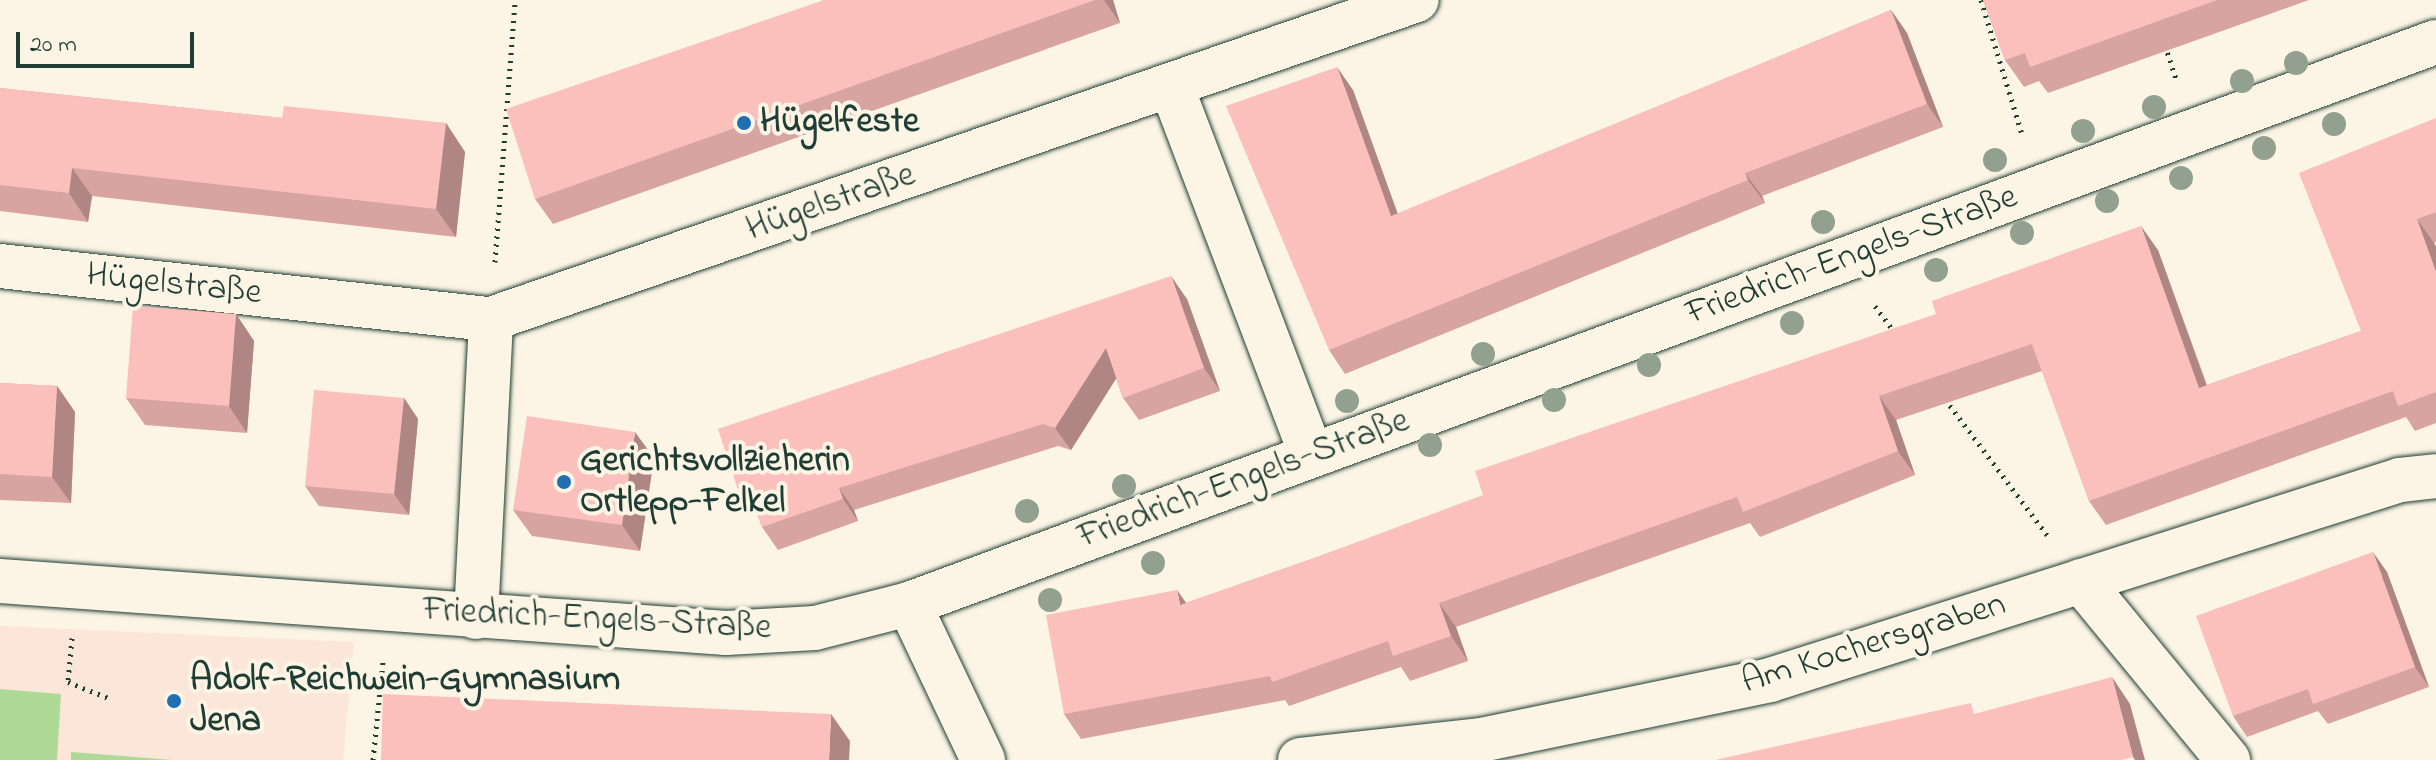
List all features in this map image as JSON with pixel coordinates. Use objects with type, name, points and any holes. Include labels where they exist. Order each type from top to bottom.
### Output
[{"type":"street","name":"Hügelstraße","points":[[0,266],[491,319],[1172,88],[1417,0]]},
{"type":"street","name":"Friedrich-Engels-Straße","points":[[0,581],[726,633],[815,628],[909,604],[2436,42]]},
{"type":"street","points":[[1172,88],[1311,454]]},
{"type":"street","points":[[476,617],[491,319]]},
{"type":"street","name":"Am Kochersgraben","points":[[1300,760],[1481,740],[1770,680],[2400,480],[2436,476]]},
{"type":"street","points":[[2081,581],[2228,760]]},
{"type":"street","points":[[909,604],[983,760]]},
{"type":"path","points":[[491,319],[515,0]]},
{"type":"path","points":[[1981,0],[2038,188]]},
{"type":"path","points":[[2159,29],[2194,131]]},
{"type":"path","points":[[1891,327],[1900,340]]},
{"type":"path","points":[[1938,391],[2081,581]]},
{"type":"path","points":[[373,760],[388,610]]},
{"type":"path","points":[[72,630],[68,682],[111,699]]},
{"type":"shaded area","name":"Adolf-Reichwein-Gymnasium Jena","points":[[0,626],[354,642],[343,760],[0,760]]},
{"type":"green space","points":[[0,689],[61,694],[57,760],[0,760]]},
{"type":"green space","points":[[71,752],[173,760],[71,760]]},
{"type":"building","points":[[824,0],[1095,0],[535,199],[506,109]]},
{"type":"building","points":[[1983,0],[2217,0],[2030,67],[2025,53],[2005,60]]},
{"type":"building","points":[[1891,10],[1927,104],[1745,173],[1748,180],[1329,350],[1226,106],[1337,67],[1391,216]]},
{"type":"building","points":[[0,88],[282,118],[284,106],[446,123],[436,209],[72,168],[69,193],[0,185]]},
{"type":"building","points":[[2436,118],[2436,212],[2417,219],[2436,272],[2436,392],[2398,406],[2393,391],[2089,501],[2032,344],[1879,396],[1898,451],[1743,512],[1737,497],[1439,603],[1451,636],[1393,656],[1388,641],[1272,682],[1270,676],[1064,714],[1046,615],[1177,590],[1180,605],[1320,556],[1483,495],[1475,471],[1936,314],[1932,301],[2141,226],[2199,388],[2361,331],[2299,173]]},
{"type":"building","points":[[1171,276],[1204,368],[1123,398],[1106,348],[1055,428],[1043,424],[839,488],[843,499],[762,527],[747,484],[737,487],[718,429]]},
{"type":"building","points":[[133,306],[236,314],[229,406],[126,398]]},
{"type":"building","points":[[0,383],[57,386],[52,477],[0,474]]},
{"type":"building","points":[[314,390],[404,398],[394,494],[305,486]]},
{"type":"building","points":[[527,416],[635,432],[622,525],[513,510]]},
{"type":"building","points":[[2373,552],[2415,667],[2313,704],[2308,689],[2233,716],[2196,616]]},
{"type":"building","points":[[2112,677],[2133,757],[2122,760],[1715,760],[1971,703],[1974,714]]},
{"type":"building","points":[[383,694],[831,714],[829,760],[381,760]]},
{"type":"place","name":"Hügelfeste","points":[[744,123]]},
{"type":"place","name":"Gerichtsvollzieherin Ortlepp-Felkel","points":[[564,482]]},
{"type":"place","name":"Adolf-Reichwein-Gymnasium Jena","points":[[174,701]]}]
